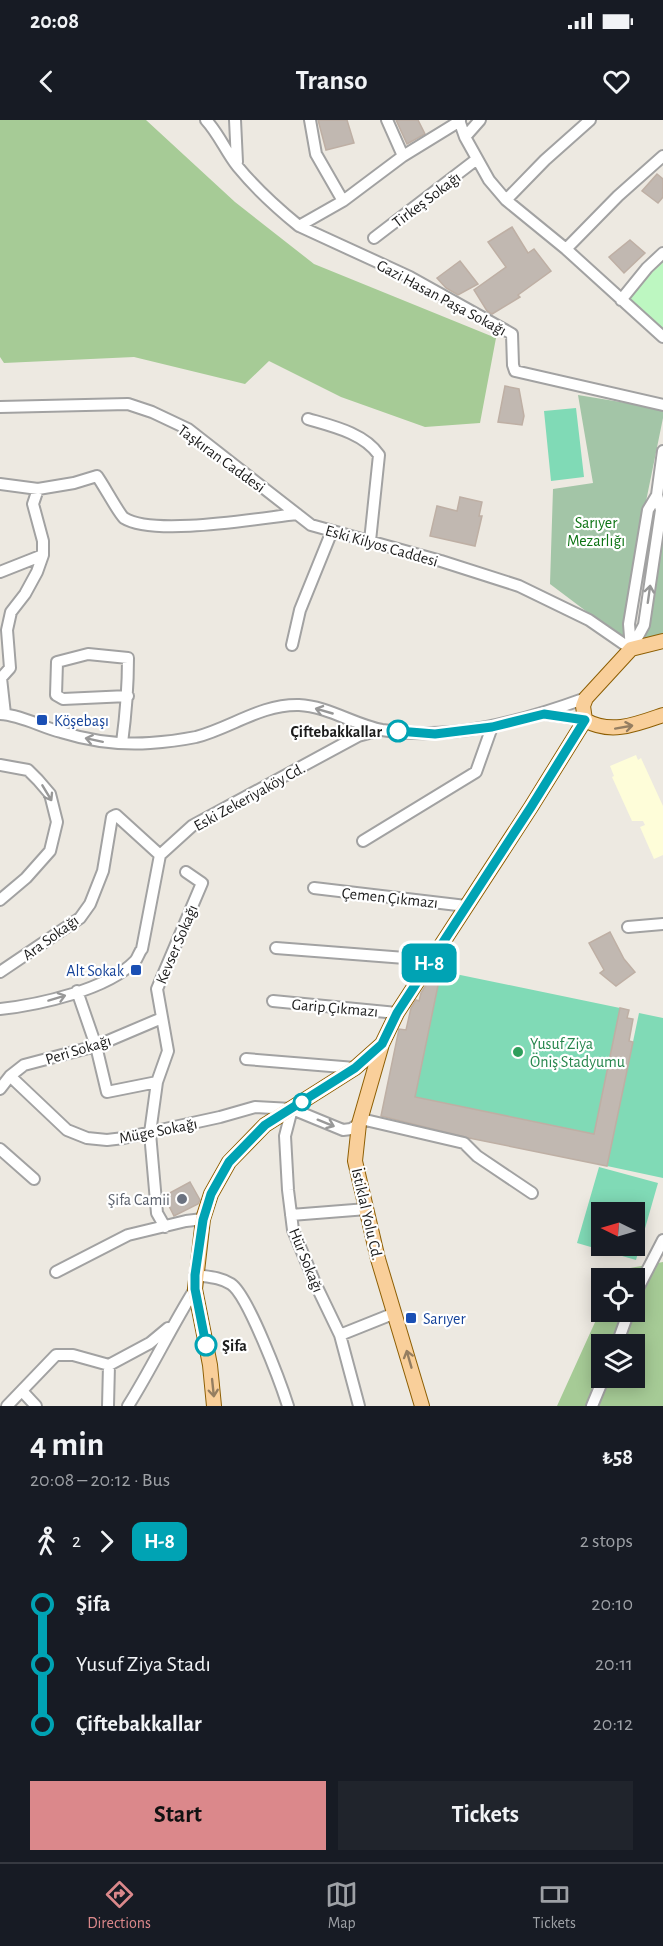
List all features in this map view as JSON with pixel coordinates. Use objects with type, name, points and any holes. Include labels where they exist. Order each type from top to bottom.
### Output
[{"type":"main road","points":[[214,1406],[210,1365],[195,1282],[203,1220],[211,1194],[229,1162],[265,1125],[355,1068],[382,1044],[397,1013],[585,720],[583,706],[586,698],[631,649],[663,641]]},
{"type":"main road","points":[[585,720],[595,726],[612,729],[632,726],[663,715]]},
{"type":"main road","name":"İstiklal Yolu Cd.","points":[[382,1044],[360,1121],[355,1161],[378,1259],[422,1406]]},
{"type":"main road","points":[[355,1068],[364,1071],[370,1081],[369,1091]]},
{"type":"street","points":[[206,120],[237,166],[266,198],[299,226],[343,201],[404,156],[459,120],[465,137],[489,180],[506,200],[566,249],[663,337]]},
{"type":"street","points":[[235,120],[237,166]]},
{"type":"street","points":[[310,120],[316,154],[343,201]]},
{"type":"street","points":[[387,120],[404,156]]},
{"type":"street","points":[[465,137],[480,120]]},
{"type":"street","points":[[506,200],[545,160],[590,120]]},
{"type":"street","points":[[566,249],[618,196],[663,156]]},
{"type":"street","name":"Tirkeş Sokağı","points":[[374,238],[477,159]]},
{"type":"street","name":"Gazi Hasan Paşa Sokağı","points":[[299,226],[410,277],[512,334],[515,371],[663,405]]},
{"type":"street","points":[[621,300],[647,268],[663,253]]},
{"type":"street","name":"Taşkıran Caddesi","points":[[0,406],[128,404],[152,412],[188,429],[297,514]]},
{"type":"street","points":[[308,419],[337,428],[362,440],[374,448],[379,455],[370,541]]},
{"type":"street","points":[[631,649],[629,624],[648,510],[660,494],[663,451]]},
{"type":"street","points":[[0,484],[38,489],[74,483],[97,476],[123,518],[148,527],[185,526],[297,514]]},
{"type":"street","points":[[38,489],[33,504],[43,541],[43,555],[25,594],[11,612],[8,630],[10,668],[1,678],[2,714],[103,742],[149,743],[196,737],[268,709],[301,705],[380,729],[435,734],[492,727],[544,714],[586,698]]},
{"type":"street","name":"Eski Kilyos Caddesi","points":[[297,514],[311,525],[441,561],[519,586],[589,620],[631,649]]},
{"type":"street","points":[[292,645],[300,610],[332,531]]},
{"type":"street","points":[[0,572],[43,555]]},
{"type":"street","points":[[122,743],[128,696],[128,657],[88,654],[57,662],[56,695],[63,699],[128,696]]},
{"type":"street","points":[[544,714],[585,720]]},
{"type":"street","points":[[363,841],[476,772],[492,727]]},
{"type":"street","name":"Eski Zekeriyaköy Cd.","points":[[160,855],[192,826],[358,736],[380,729]]},
{"type":"street","points":[[0,765],[28,770],[50,794],[57,822],[50,851],[26,878],[0,900]]},
{"type":"street","name":"Ara Sokağı","points":[[0,972],[80,918],[90,904],[103,871],[109,824],[112,817],[116,815],[160,855]]},
{"type":"street","points":[[0,1009],[32,1005],[108,980],[135,960],[142,949],[160,855]]},
{"type":"street","name":"Kevser Sokağı","points":[[165,1227],[157,1213],[150,1132],[157,1082],[168,1051],[157,989],[202,883],[186,872]]},
{"type":"street","name":"Çemen Çıkmazı","points":[[314,888],[466,906]]},
{"type":"street","points":[[628,927],[663,924]]},
{"type":"street","points":[[276,948],[431,960]]},
{"type":"street","points":[[77,991],[96,1046],[107,1092],[157,1082]]},
{"type":"street","name":"Garip Çıkmazı","points":[[273,1001],[397,1013]]},
{"type":"street","name":"Peri Sokağı","points":[[0,1089],[10,1076],[24,1065],[96,1046],[162,1018]]},
{"type":"street","points":[[246,1059],[355,1068]]},
{"type":"street","name":"Müge Sokağı","points":[[10,1076],[67,1130],[87,1138],[107,1140],[220,1117],[255,1107],[292,1109],[343,1130],[351,1129],[360,1121],[464,1143],[477,1156],[532,1193]]},
{"type":"street","points":[[255,1107],[265,1125]]},
{"type":"street","name":"Hür Sokağı","points":[[292,1109],[285,1136],[293,1230],[340,1335],[359,1406]]},
{"type":"street","points":[[0,1149],[34,1179]]},
{"type":"street","points":[[291,1215],[367,1209]]},
{"type":"street","points":[[56,1272],[128,1235],[186,1221],[203,1220]]},
{"type":"street","points":[[645,1275],[663,1240]]},
{"type":"street","points":[[128,1406],[195,1282],[222,1278],[234,1285],[249,1310],[275,1368],[288,1406]]},
{"type":"street","points":[[340,1335],[395,1313]]},
{"type":"street","points":[[7,1406],[56,1355],[73,1355],[109,1365],[150,1343],[173,1323]]},
{"type":"street","points":[[108,1406],[109,1365]]},
{"type":"street","points":[[592,1406],[599,1388]]},
{"type":"street","points":[[22,1390],[36,1406]]},
{"type":"shaded area","points":[[636,755],[638,760],[641,758],[663,806],[663,855],[654,859],[640,827],[645,825],[643,821],[632,821],[612,777],[614,776],[610,766]]},
{"type":"green space","points":[[0,120],[146,120],[235,202],[314,264],[496,338],[480,423],[425,427],[341,397],[269,361],[245,384],[134,357],[4,363],[0,357]]},
{"type":"green space","points":[[663,262],[663,333],[624,299]]},
{"type":"green space","name":"Sarıyer Mezarlığı","points":[[578,395],[663,409],[642,521],[627,642],[550,584],[553,489],[593,483]]},
{"type":"green space","points":[[576,408],[584,477],[551,481],[544,411]]},
{"type":"green space","name":"Sarıyer Mezarlığı","points":[[663,518],[663,634],[642,641],[648,629]]},
{"type":"green space","name":"Yusuf Ziya Öniş Stadyumu","points":[[441,971],[620,1008],[594,1134],[415,1097]]},
{"type":"green space","points":[[639,1013],[663,1018],[663,1178],[607,1166]]},
{"type":"green space","points":[[599,1167],[658,1183],[645,1228],[645,1202],[591,1202],[591,1247],[577,1243]]},
{"type":"green space","points":[[622,1256],[637,1256],[636,1260]]},
{"type":"green space","points":[[663,1262],[663,1406],[557,1406],[595,1322],[645,1322],[645,1268],[630,1268]]},
{"type":"building","points":[[318,120],[347,120],[354,143],[326,150]]},
{"type":"building","points":[[396,120],[418,120],[425,134],[407,144]]},
{"type":"building","points":[[657,174],[663,179],[663,197],[658,203],[642,191]]},
{"type":"building","points":[[512,227],[528,253],[534,249],[551,271],[518,295],[520,297],[492,314],[487,311],[474,290],[506,267],[488,242]]},
{"type":"building","points":[[630,240],[645,253],[624,273],[609,257]]},
{"type":"building","points":[[460,261],[478,284],[458,295],[446,288],[437,278]]},
{"type":"building","points":[[505,386],[519,389],[524,416],[522,425],[498,422]]},
{"type":"building","points":[[460,497],[482,502],[479,516],[482,516],[475,546],[430,536],[437,506],[457,511]]},
{"type":"building","points":[[610,932],[624,959],[635,972],[616,986],[600,973],[604,970],[589,943]]},
{"type":"building","points":[[436,969],[441,971],[415,1097],[594,1134],[620,1008],[629,1010],[627,1018],[633,1019],[629,1041],[633,1042],[607,1166],[469,1138],[381,1116],[399,1029],[406,1030],[411,1008],[416,1000],[419,1001],[421,993]]},
{"type":"building","name":"Şifa Camii","points":[[190,1182],[200,1200],[198,1204],[174,1216],[164,1196]]},
{"type":"bus line","name":"H-8","points":[[206,1345],[195,1289],[195,1275],[203,1220],[211,1194],[229,1162],[265,1125],[355,1068],[382,1044],[397,1013],[585,720],[544,714],[492,727],[435,734],[398,731]]},
{"type":"place","name":"Köşebaşı","points":[[42,720]]},
{"type":"place","name":"Çiftebakkallar","points":[[398,731]]},
{"type":"place","name":"Alt Sokak","points":[[136,970]]},
{"type":"place","name":"Yusuf Ziya Öniş Stadyumu","points":[[518,1052]]},
{"type":"place","name":"Şifa Camii","points":[[182,1199]]},
{"type":"place","name":"Sarıyer","points":[[411,1318]]},
{"type":"place","name":"Şifa","points":[[206,1345]]}]
